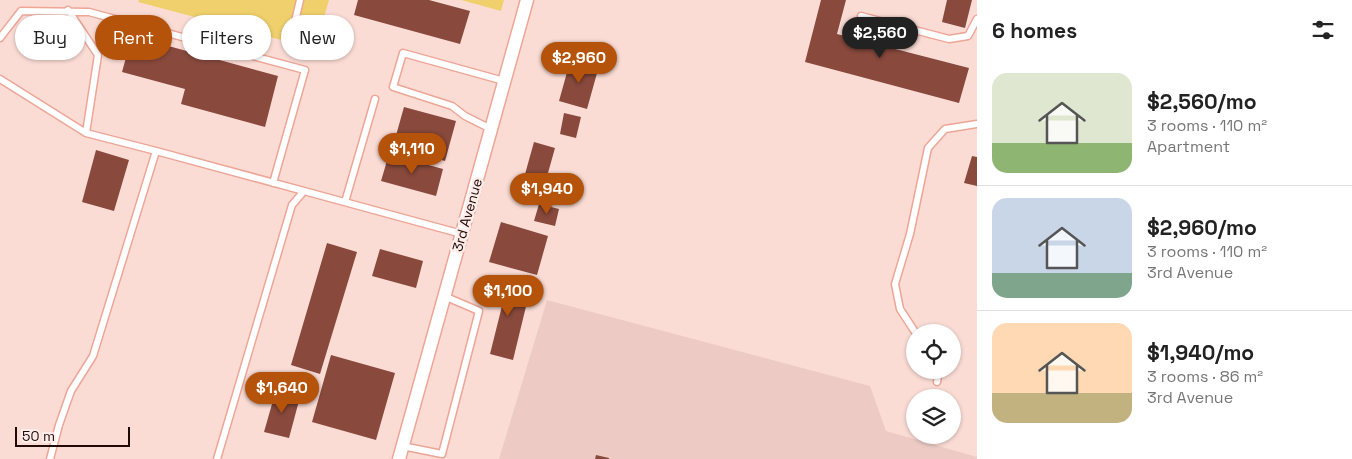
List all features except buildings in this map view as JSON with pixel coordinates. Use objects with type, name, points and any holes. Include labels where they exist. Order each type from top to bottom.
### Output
[{"type":"street","name":"3rd Avenue","points":[[399,459],[527,0]]},
{"type":"lane","points":[[296,15],[300,0]]},
{"type":"lane","points":[[68,10],[98,55],[86,133]]},
{"type":"lane","points":[[0,38],[21,11],[68,10],[89,12],[305,70],[273,183]]},
{"type":"lane","points":[[861,16],[949,39],[968,36],[977,19]]},
{"type":"lane","points":[[491,129],[465,116],[452,106],[393,86],[404,53],[504,81]]},
{"type":"lane","points":[[0,80],[86,133],[462,234]]},
{"type":"lane","points":[[345,202],[375,99]]},
{"type":"lane","points":[[910,324],[900,309],[895,284],[910,234],[928,148],[944,130],[977,124]]},
{"type":"lane","points":[[50,459],[71,391],[93,356],[156,151]]},
{"type":"lane","points":[[218,459],[292,205],[304,191]]},
{"type":"lane","points":[[402,446],[442,454],[479,310],[444,296]]},
{"type":"shaded area","points":[[139,0],[329,0],[325,15],[281,15],[281,40],[271,37],[271,15],[187,15],[138,2]]},
{"type":"shaded area","points":[[461,0],[504,0],[501,11]]},
{"type":"shaded area","points":[[547,300],[870,386],[886,431],[906,437],[906,444],[932,444],[977,457],[977,459],[499,459]]}]
